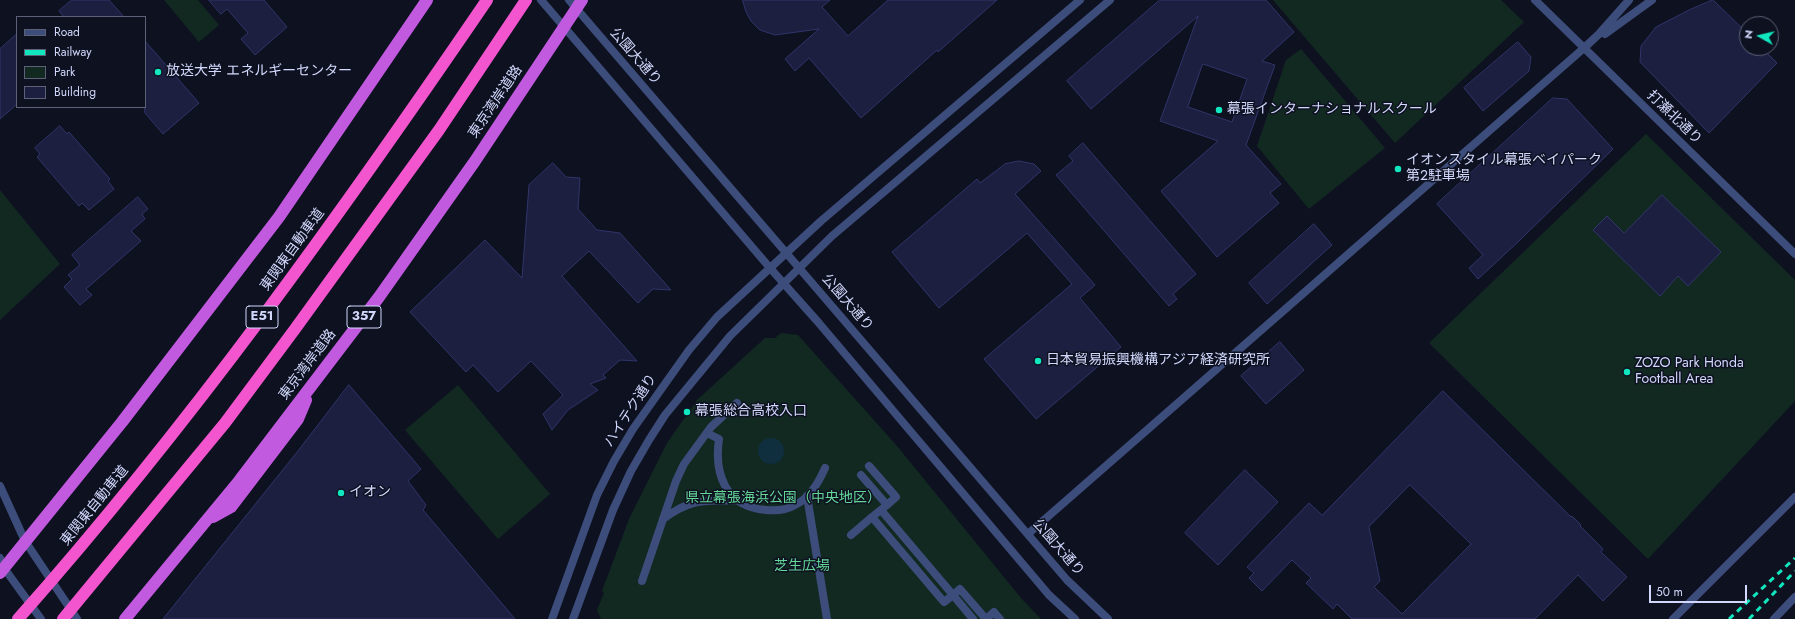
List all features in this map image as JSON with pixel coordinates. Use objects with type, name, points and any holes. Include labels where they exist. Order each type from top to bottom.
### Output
[{"type":"highway","points":[[1,566],[25,541],[122,422],[274,223],[343,125],[427,0]]},
{"type":"highway","name":"東関東自動車道","points":[[18,619],[71,560],[226,365],[337,216],[487,0]]},
{"type":"highway","name":"E51","points":[[63,619],[225,423],[286,342],[439,130],[526,0]]},
{"type":"highway","name":"東京湾岸道路","points":[[125,619],[240,481],[379,297],[475,161],[564,27],[576,3]]},
{"type":"street","points":[[541,0],[1049,595],[1075,619]]},
{"type":"street","name":"ハイテク通り","points":[[552,619],[598,495],[614,461],[633,429],[689,350],[717,317],[820,221],[1080,0]]},
{"type":"street","points":[[573,619],[613,510],[631,471],[649,440],[670,410],[730,336],[832,236],[1110,0]]},
{"type":"street","name":"打瀬北通り","points":[[1534,0],[1795,254]]},
{"type":"street","points":[[1028,534],[1584,48],[1630,0]]},
{"type":"street","points":[[1584,48],[1652,0]]},
{"type":"street","name":"公園大通り","points":[[576,3],[787,253],[1067,580],[1108,619]]},
{"type":"street","points":[[642,581],[663,518],[684,464],[707,433],[722,416],[737,403]]},
{"type":"street","points":[[707,433],[719,438],[717,461],[719,471],[726,488],[738,500],[761,510],[785,510],[796,505],[808,496],[826,468]]},
{"type":"street","points":[[851,535],[896,497],[869,466]]},
{"type":"street","points":[[861,475],[915,550],[974,619]]},
{"type":"street","points":[[0,486],[25,541],[77,619]]},
{"type":"street","points":[[808,496],[827,619]]},
{"type":"street","points":[[1673,619],[1795,497]]},
{"type":"street","points":[[663,518],[681,507],[698,501],[738,500]]},
{"type":"street","points":[[872,517],[944,602],[960,588],[986,619],[994,612],[1000,619]]},
{"type":"street","points":[[906,557],[915,550]]},
{"type":"street","points":[[1,566],[41,619]]},
{"type":"street","points":[[922,576],[931,569]]},
{"type":"street","points":[[1774,619],[1795,597]]},
{"type":"green space","points":[[164,0],[198,0],[219,25],[199,42]]},
{"type":"green space","points":[[1273,0],[1501,0],[1524,22],[1395,143]]},
{"type":"green space","points":[[1301,49],[1385,148],[1309,209],[1257,146],[1286,60]]},
{"type":"green space","name":"ZOZO Park Honda Football Area","points":[[1646,134],[1795,280],[1795,401],[1648,559],[1429,343]]},
{"type":"green space","points":[[0,190],[60,264],[0,320]]},
{"type":"green space","name":"県立幕張海浜公園（中央地区）","points":[[781,333],[798,335],[897,446],[1021,598],[1041,619],[601,619],[597,610],[604,593],[602,591],[629,519],[667,443],[697,400],[765,338],[775,338]]},
{"type":"green space","points":[[458,385],[550,494],[498,539],[405,430]]},
{"type":"water","points":[[771,438],[780,442],[784,451],[780,460],[771,464],[762,460],[758,451],[762,442]]},
{"type":"building","points":[[72,0],[109,0],[123,16],[63,16],[59,11]]},
{"type":"building","points":[[209,0],[264,0],[287,27],[255,55],[241,39],[248,33],[227,9],[221,14]]},
{"type":"building","points":[[743,0],[830,0],[822,7],[848,36],[888,0],[997,0],[938,52],[937,50],[861,118],[809,58],[795,71],[785,59],[819,29],[775,35],[760,30],[751,21],[746,12]]},
{"type":"building","points":[[1160,0],[1266,0],[1294,32],[1262,61],[1275,65],[1246,145],[1281,184],[1270,193],[1279,203],[1217,257],[1161,191],[1218,141],[1160,121],[1198,16],[1091,109],[1067,81]],"holes":[[[1203,64],[1247,79],[1232,122],[1188,107]]]},
{"type":"building","points":[[1713,0],[1739,25],[1739,56],[1770,56],[1777,63],[1709,133],[1640,62],[1641,46],[1656,27],[1689,10]]},
{"type":"building","points":[[16,35],[16,105],[0,119],[0,49]]},
{"type":"building","name":"放送大学 エネルギーセンター","points":[[146,42],[199,103],[163,134],[145,113]]},
{"type":"building","points":[[1518,42],[1531,57],[1529,71],[1483,111],[1464,88]]},
{"type":"building","points":[[1553,98],[1567,99],[1613,149],[1478,279],[1469,268],[1483,255],[1437,204]]},
{"type":"building","points":[[60,126],[67,134],[69,132],[110,179],[108,181],[114,189],[89,210],[82,203],[79,206],[37,157],[40,154],[35,148]]},
{"type":"building","points":[[1083,143],[1196,274],[1173,294],[1177,299],[1169,306],[1056,175],[1073,161],[1069,156]]},
{"type":"building","points":[[1019,161],[1034,164],[1041,171],[1015,194],[1095,285],[1080,298],[1121,347],[1036,419],[984,359],[1072,284],[1027,233],[939,308],[892,252],[977,179],[980,183],[1005,164]]},
{"type":"building","points":[[553,163],[566,177],[580,178],[578,209],[597,230],[620,233],[671,290],[653,289],[638,303],[589,251],[562,276],[637,361],[620,360],[603,375],[606,378],[590,384],[598,390],[568,410],[552,430],[543,414],[563,395],[531,361],[498,392],[473,365],[466,372],[410,312],[485,240],[522,278],[529,185]]},
{"type":"building","points":[[1662,195],[1721,252],[1688,286],[1678,276],[1660,296],[1593,230],[1607,216],[1624,233]]},
{"type":"building","points":[[138,197],[148,209],[142,214],[145,219],[131,231],[141,241],[86,289],[92,295],[80,305],[64,287],[72,279],[68,275],[80,265],[72,255]]},
{"type":"building","points":[[1314,224],[1332,245],[1267,304],[1249,283]]},
{"type":"building","points":[[1280,342],[1304,370],[1266,404],[1241,376]]},
{"type":"building","name":"イオン","points":[[349,385],[421,469],[408,481],[426,505],[423,510],[515,619],[163,619],[298,451]]},
{"type":"building","points":[[1443,391],[1571,517],[1572,516],[1581,525],[1580,526],[1603,549],[1601,552],[1627,577],[1603,601],[1578,575],[1535,619],[1352,619],[1337,604],[1333,609],[1306,583],[1311,578],[1292,560],[1262,591],[1249,578],[1254,573],[1247,567],[1309,503],[1322,515]],"holes":[[[1410,485],[1471,544],[1402,614],[1374,587],[1380,581],[1369,527]]]},
{"type":"building","points":[[1245,470],[1278,502],[1218,565],[1185,533]]},
{"type":"railway","points":[[1729,619],[1795,558]]},
{"type":"railway","points":[[1749,619],[1795,571]]},
{"type":"place","name":"放送大学 エネルギーセンター","points":[[158,72]]},
{"type":"place","name":"幕張インターナショナルスクール","points":[[1219,110]]},
{"type":"place","name":"イオンスタイル幕張ベイパーク 第2駐車場","points":[[1398,169]]},
{"type":"place","name":"日本貿易振興機構アジア経済研究所","points":[[1038,361]]},
{"type":"place","name":"ZOZO Park Honda Football Area","points":[[1627,372]]},
{"type":"place","name":"幕張総合高校入口","points":[[687,412]]},
{"type":"place","name":"イオン","points":[[341,493]]},
{"type":"park label","name":"芝生広場","points":[[802,567]]}]
